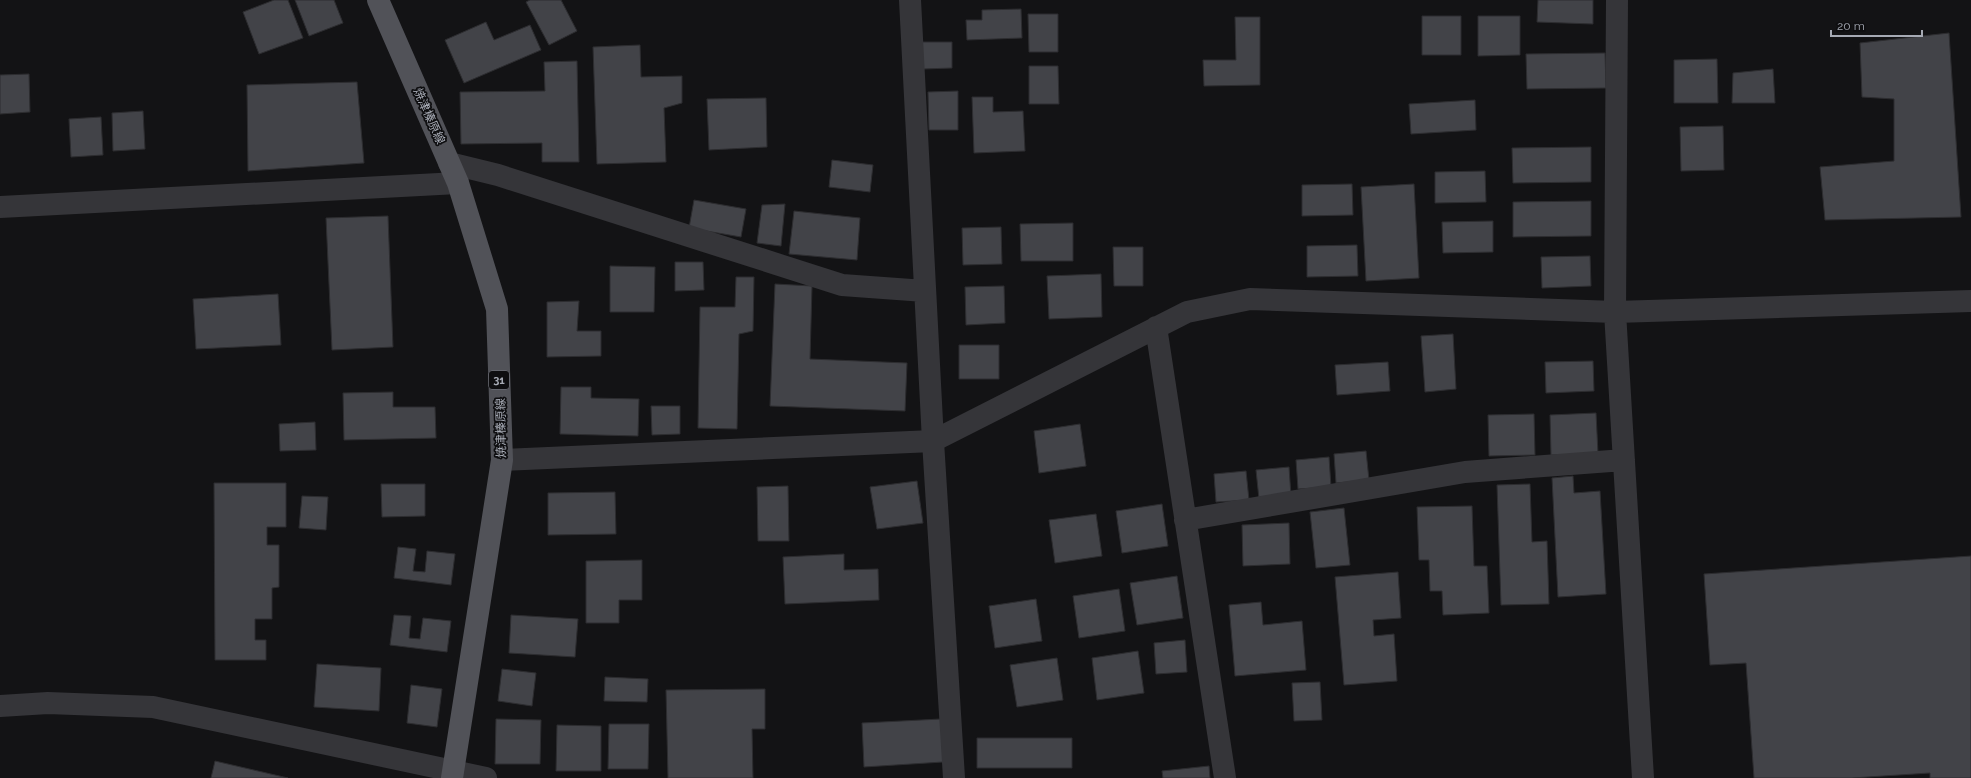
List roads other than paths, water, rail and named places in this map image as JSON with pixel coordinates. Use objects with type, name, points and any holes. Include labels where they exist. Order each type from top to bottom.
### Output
[{"type":"main road","name":"焼津榛原線","points":[[378,0],[458,183],[497,309],[502,460],[452,775]]},
{"type":"street","points":[[910,0],[933,441],[954,778]]},
{"type":"street","points":[[1617,0],[1615,312],[1643,778]]},
{"type":"street","points":[[449,163],[498,175],[842,284],[925,291]]},
{"type":"street","points":[[0,207],[458,183]]},
{"type":"street","points":[[502,460],[933,441],[1187,312],[1250,299],[1615,312],[1971,301]]},
{"type":"street","points":[[1156,327],[1225,778]]},
{"type":"street","points":[[1186,520],[1465,472],[1624,460]]},
{"type":"street","points":[[0,706],[48,703],[153,707],[452,775],[486,778]]}]
